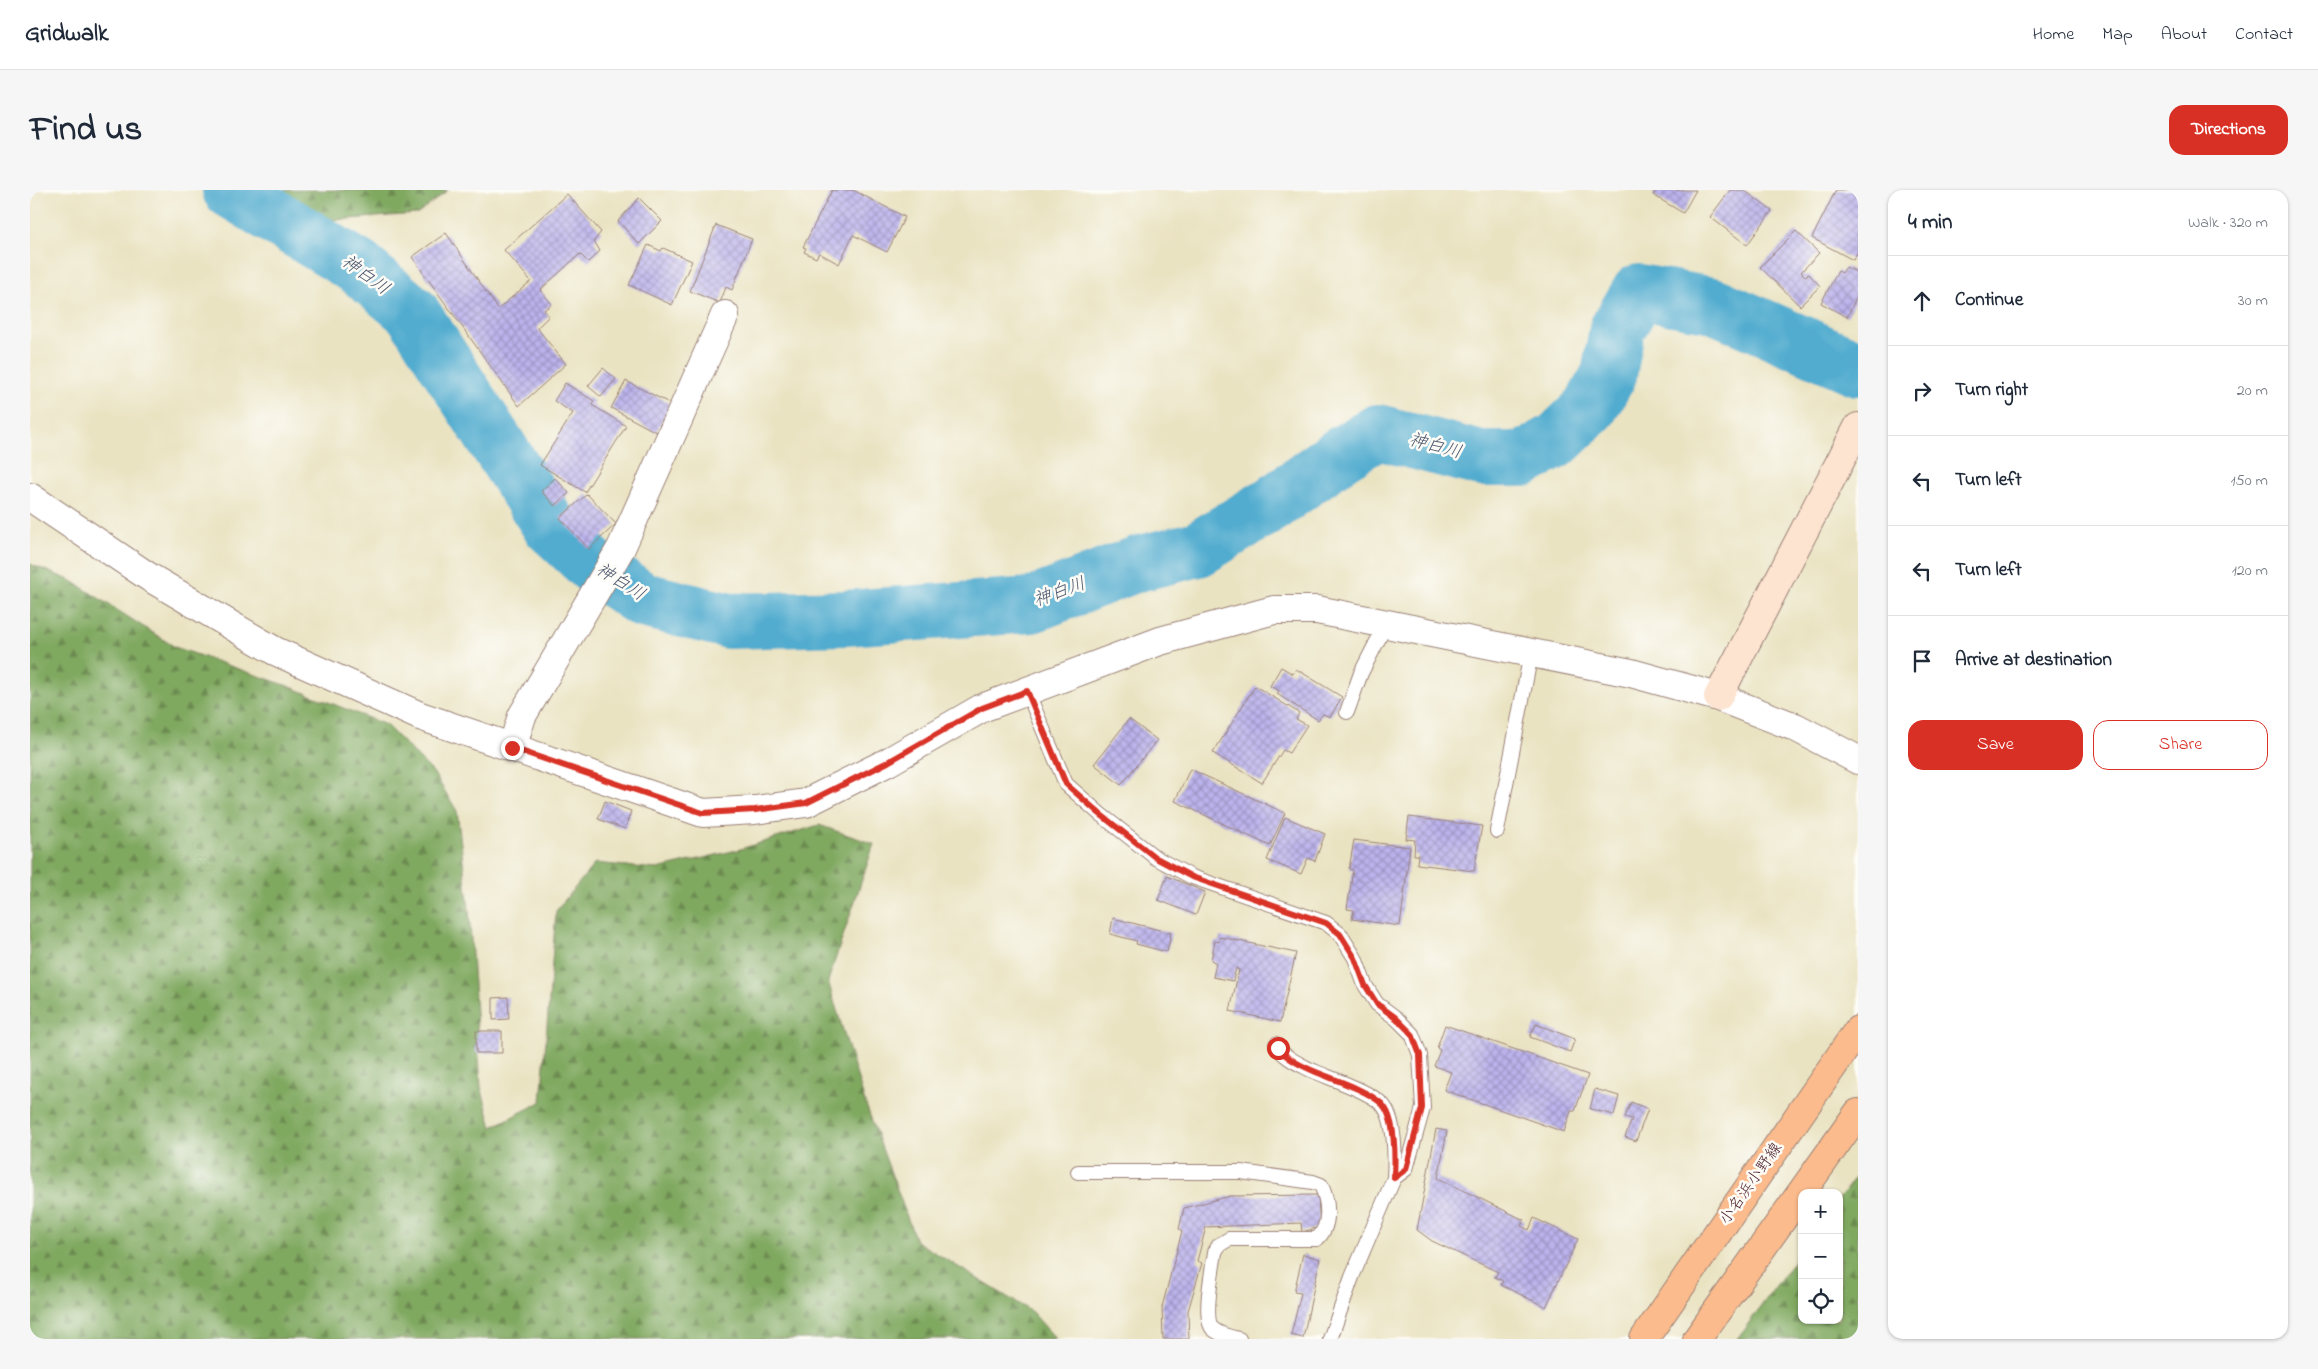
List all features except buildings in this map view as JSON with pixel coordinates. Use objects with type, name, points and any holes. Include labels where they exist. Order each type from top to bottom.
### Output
[{"type":"main road","name":"小名浜小野線","points":[[1644,1339],[1858,1030]]},
{"type":"main road","points":[[1697,1339],[1858,1113]]},
{"type":"street","points":[[512,748],[522,716],[621,548],[725,315]]},
{"type":"street","points":[[1718,697],[1858,427]]},
{"type":"street","points":[[30,497],[149,577],[276,651],[420,716],[703,813],[755,810],[806,803],[888,762],[982,708],[1160,642],[1274,610],[1317,610],[1632,673],[1718,697],[1795,727],[1858,760]]},
{"type":"lane","points":[[1347,712],[1361,673],[1386,624]]},
{"type":"lane","points":[[1497,831],[1531,653]]},
{"type":"lane","points":[[1027,691],[1066,784],[1100,814],[1156,858],[1192,877],[1326,923],[1340,934],[1355,958],[1365,985],[1377,1004],[1396,1018],[1412,1034],[1420,1055],[1422,1108],[1406,1169],[1394,1178]]},
{"type":"lane","points":[[1276,1044],[1285,1055],[1298,1064],[1371,1096],[1383,1105],[1389,1118],[1395,1152],[1394,1178],[1352,1277],[1330,1339]]},
{"type":"lane","points":[[1078,1172],[1241,1172],[1313,1182],[1321,1185],[1325,1193],[1327,1222],[1323,1233],[1316,1239],[1229,1239],[1219,1245],[1215,1252],[1207,1318],[1212,1328],[1222,1334],[1239,1339]]},
{"type":"green space","points":[[222,190],[448,190],[418,214],[294,223]]},
{"type":"green space","points":[[30,564],[72,581],[175,647],[288,686],[386,725],[433,772],[457,811],[469,910],[481,1087],[492,1127],[541,1102],[556,911],[595,863],[657,869],[737,850],[819,825],[874,844],[828,981],[865,1102],[916,1241],[1032,1312],[1056,1339],[30,1339]]},
{"type":"green space","points":[[1858,1173],[1858,1339],[1737,1339],[1798,1255],[1798,1324],[1843,1324],[1843,1194]]},
{"type":"waterway","name":"神白川","points":[[230,190],[359,268],[412,312],[550,526],[594,567],[643,600],[729,621],[845,618],[1032,605],[1137,564],[1198,549],[1275,502],[1341,454],[1378,432],[1481,459],[1523,459],[1557,440],[1590,408],[1609,375],[1617,329],[1639,292],[1713,305],[1858,368]]},
{"type":"route","points":[[512,748],[703,813],[755,810],[806,803],[888,762],[982,708],[1027,691],[1066,784],[1100,814],[1156,858],[1192,877],[1326,923],[1340,934],[1355,958],[1365,985],[1377,1004],[1396,1018],[1412,1034],[1420,1055],[1422,1108],[1408,1164],[1402,1174],[1394,1178],[1395,1152],[1389,1118],[1383,1105],[1371,1096],[1298,1064],[1278,1048]]}]
